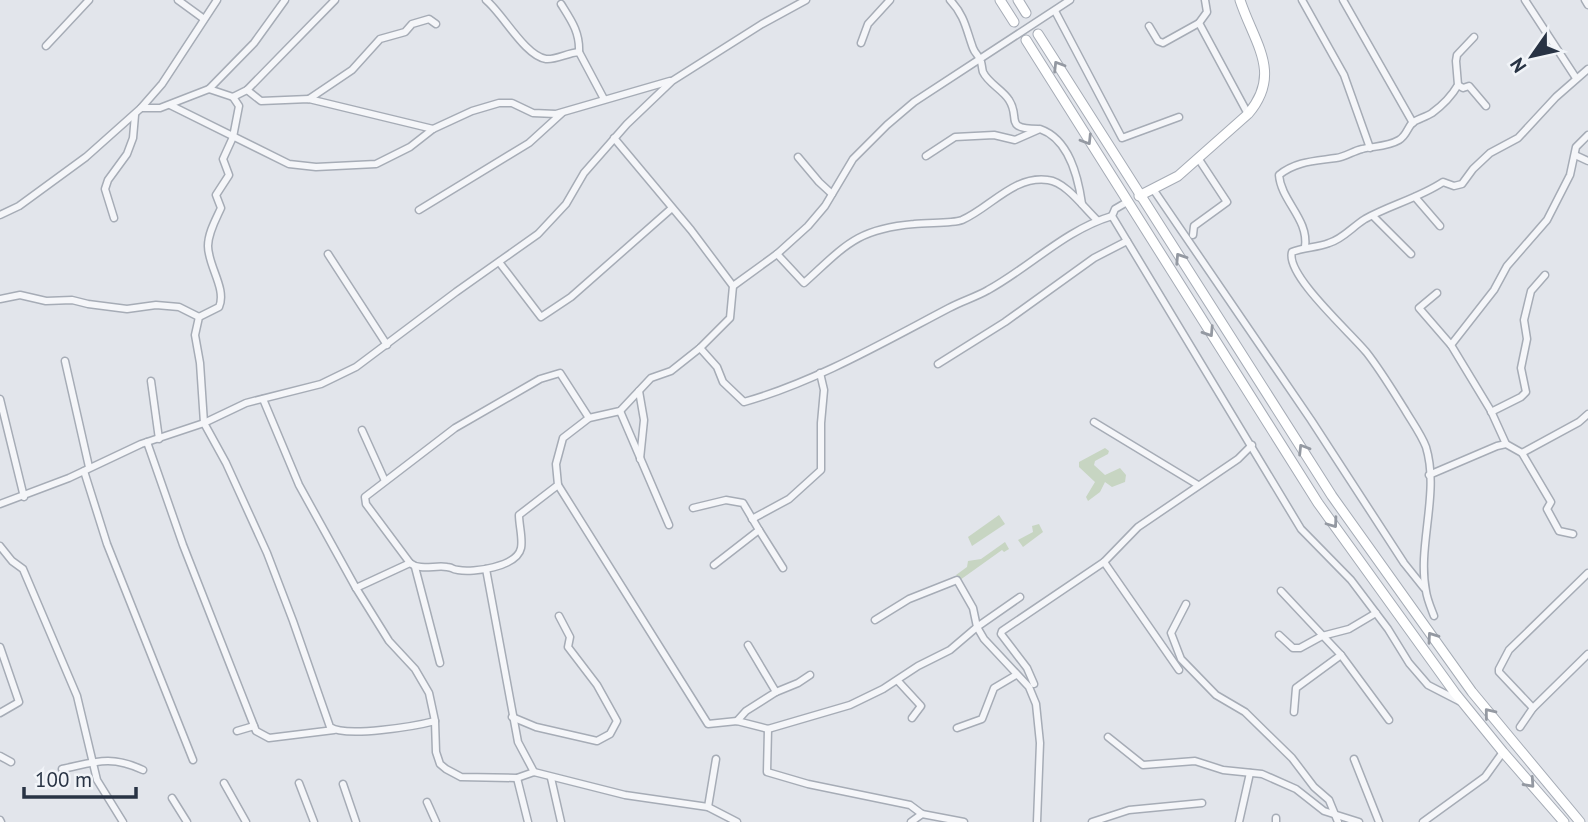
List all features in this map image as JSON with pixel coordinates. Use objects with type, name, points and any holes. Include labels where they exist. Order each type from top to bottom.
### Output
[{"type":"main road","points":[[1000,0],[1014,22]]},
{"type":"main road","points":[[1018,0],[1026,13]]},
{"type":"main road","points":[[1139,196],[1178,176],[1257,104],[1266,76],[1264,61],[1240,0]]},
{"type":"main road","points":[[1038,34],[1332,496],[1472,692],[1580,822]]},
{"type":"main road","points":[[1026,40],[1318,503],[1463,703],[1564,822]]},
{"type":"street","points":[[46,46],[89,0]]},
{"type":"street","points":[[178,0],[204,19]]},
{"type":"street","points":[[0,215],[19,206],[86,157],[135,115],[176,63],[218,0]]},
{"type":"street","points":[[141,108],[160,108],[209,89],[254,43],[285,0]]},
{"type":"street","points":[[233,97],[247,90],[335,0]]},
{"type":"street","points":[[486,0],[537,57],[554,59],[579,52]]},
{"type":"street","points":[[0,505],[24,497],[147,442],[204,423],[262,398],[321,384],[356,367],[538,234],[553,219],[584,173],[614,138],[636,113],[672,81],[762,24],[806,0]]},
{"type":"street","points":[[861,43],[868,24],[890,0]]},
{"type":"street","points":[[950,0],[968,27],[975,52],[981,58],[983,73],[1009,99],[1017,125],[1024,129],[1040,129],[1051,133],[1069,157],[1079,186],[1082,206]]},
{"type":"street","points":[[733,286],[778,254],[814,220],[853,159],[887,125],[914,103],[1070,0]]},
{"type":"street","points":[[1149,26],[1158,41],[1163,43],[1199,23],[1207,12],[1205,0]]},
{"type":"street","points":[[1301,0],[1344,75],[1370,148]]},
{"type":"street","points":[[1343,0],[1413,123]]},
{"type":"street","points":[[1525,0],[1576,78]]},
{"type":"street","points":[[1585,0],[1588,5]]},
{"type":"street","points":[[561,4],[577,32],[579,52],[604,99]]},
{"type":"street","points":[[1055,11],[1122,138],[1179,117]]},
{"type":"street","points":[[309,99],[352,70],[380,39],[405,32],[412,24],[424,19],[436,24]]},
{"type":"street","points":[[1199,23],[1248,114]]},
{"type":"street","points":[[1305,247],[1304,228],[1280,185],[1279,175],[1315,159],[1338,158],[1360,149],[1398,141],[1405,136],[1413,123],[1431,114],[1447,100],[1458,85],[1457,55],[1474,37]]},
{"type":"street","points":[[1425,590],[1426,532],[1431,497],[1426,448],[1385,379],[1365,351],[1319,303],[1290,257],[1292,252],[1305,247],[1326,244],[1341,238],[1354,226],[1424,195],[1443,182],[1454,186],[1462,184],[1490,153],[1518,138],[1588,69]]},
{"type":"street","points":[[170,105],[289,164],[316,167],[376,164],[410,147],[433,129],[472,111],[499,103],[512,103],[533,113],[564,112],[672,81]]},
{"type":"street","points":[[1458,85],[1463,88],[1469,86],[1486,107]]},
{"type":"street","points":[[199,317],[219,307],[223,298],[208,247],[221,208],[216,195],[229,175],[223,159],[233,137],[239,106],[233,97],[209,89]]},
{"type":"street","points":[[247,90],[261,101],[309,99],[433,129]]},
{"type":"street","points":[[419,210],[528,143],[564,112]]},
{"type":"street","points":[[114,218],[105,189],[108,180],[127,154],[135,115]]},
{"type":"street","points":[[926,156],[956,137],[994,135],[1015,140],[1040,129]]},
{"type":"street","points":[[1451,345],[1494,290],[1507,266],[1547,220],[1567,183],[1576,147],[1588,135]]},
{"type":"street","points":[[614,138],[691,230],[733,286],[730,318],[700,348],[671,371],[650,378],[620,411],[589,418],[564,438],[556,464],[558,485],[708,724],[737,721],[768,729],[850,705],[898,681],[918,666],[950,650],[1020,597]]},
{"type":"street","points":[[1575,155],[1588,161]]},
{"type":"street","points":[[798,157],[832,194]]},
{"type":"street","points":[[1193,235],[1194,226],[1227,202],[1198,158]]},
{"type":"street","points":[[778,254],[804,283],[850,241],[877,229],[961,220],[1014,187],[1032,180],[1050,180],[1061,186],[1097,220]]},
{"type":"street","points":[[1153,189],[1311,420],[1404,563],[1425,590],[1434,616]]},
{"type":"street","points":[[1415,197],[1440,226]]},
{"type":"street","points":[[1112,216],[1115,209],[1126,202]]},
{"type":"street","points":[[499,262],[541,317],[571,297],[672,208]]},
{"type":"street","points":[[700,348],[717,367],[723,382],[744,402],[820,373],[989,290],[1046,250],[1097,220],[1112,216]]},
{"type":"street","points":[[1112,216],[1301,529],[1351,580],[1377,613],[1409,663],[1428,685],[1463,703]]},
{"type":"street","points":[[1373,216],[1411,254]]},
{"type":"street","points":[[938,364],[1094,258],[1127,241]]},
{"type":"street","points":[[328,254],[387,345]]},
{"type":"street","points":[[1491,412],[1521,397],[1526,391],[1521,368],[1527,339],[1524,320],[1531,290],[1545,275]]},
{"type":"street","points":[[1437,293],[1419,308],[1451,345],[1491,412],[1506,444],[1522,453],[1551,502],[1547,509],[1559,531],[1573,534]]},
{"type":"street","points":[[0,299],[20,295],[46,301],[72,300],[127,309],[156,305],[179,307],[199,317]]},
{"type":"street","points":[[199,317],[195,335],[200,363],[204,423],[226,463],[267,553],[330,727],[334,730]]},
{"type":"street","points":[[65,361],[87,469],[107,544],[193,760]]},
{"type":"street","points":[[440,663],[412,565],[365,501],[365,497],[455,428],[540,379],[560,373],[589,418]]},
{"type":"street","points":[[752,519],[789,499],[821,470],[824,390],[820,373]]},
{"type":"street","points":[[151,381],[159,439]]},
{"type":"street","points":[[639,391],[644,420],[640,459]]},
{"type":"street","points":[[262,398],[299,485],[356,588],[389,641],[415,669],[429,693],[435,720],[436,752],[440,764],[461,777],[517,778],[534,772],[625,795],[708,807],[737,822]]},
{"type":"street","points":[[0,399],[24,497]]},
{"type":"street","points":[[620,411],[669,526]]},
{"type":"street","points":[[1522,453],[1579,422],[1588,414]]},
{"type":"street","points":[[1094,422],[1198,485]]},
{"type":"street","points":[[1579,422],[1588,426]]},
{"type":"street","points":[[362,430],[385,481]]},
{"type":"street","points":[[147,442],[183,545],[256,730],[269,738],[334,730],[395,729],[435,720]]},
{"type":"street","points":[[1429,475],[1506,444]]},
{"type":"street","points":[[1034,684],[1027,668],[1001,634],[1002,631],[1104,562],[1138,527],[1238,458],[1252,445]]},
{"type":"street","points":[[356,588],[412,565],[448,567],[459,571],[486,569],[514,559],[521,549],[519,515],[558,485]]},
{"type":"street","points":[[693,508],[726,500],[743,503],[783,568]]},
{"type":"street","points":[[714,565],[759,530]]},
{"type":"street","points":[[0,547],[23,569],[77,696],[92,762],[105,794],[124,822]]},
{"type":"street","points":[[1104,562],[1179,670]]},
{"type":"street","points":[[486,569],[512,717],[518,742],[534,772]]},
{"type":"street","points":[[1533,708],[1499,669],[1509,650],[1588,573]]},
{"type":"street","points":[[874,620],[909,599],[957,580],[973,608],[977,627],[984,639],[1029,687],[1038,719],[1040,774],[1037,822]]},
{"type":"street","points":[[1281,592],[1306,615],[1341,655],[1389,720]]},
{"type":"street","points":[[1186,604],[1171,633],[1181,659],[1216,695],[1245,712],[1292,758],[1314,787],[1329,800],[1337,819]]},
{"type":"street","points":[[1279,635],[1297,649],[1322,636],[1349,629],[1377,613]]},
{"type":"street","points":[[512,717],[536,727],[597,741],[610,734],[617,721],[597,685],[568,647],[570,637],[559,616]]},
{"type":"street","points":[[748,645],[776,692]]},
{"type":"street","points":[[0,647],[19,702],[0,713]]},
{"type":"street","points":[[1520,727],[1533,708],[1588,654]]},
{"type":"street","points":[[1294,712],[1296,688],[1341,655]]},
{"type":"street","points":[[737,721],[746,711],[776,692],[799,683],[810,675]]},
{"type":"street","points":[[957,728],[982,719],[994,688],[1016,676]]},
{"type":"street","points":[[898,681],[920,706],[912,718]]},
{"type":"street","points":[[237,731],[254,726]]},
{"type":"street","points":[[768,729],[767,772],[808,784],[910,805],[922,814],[964,822]]},
{"type":"street","points":[[1108,737],[1143,765],[1195,761],[1223,770],[1262,774],[1296,789],[1315,806],[1337,819],[1359,822]]},
{"type":"street","points":[[1423,822],[1485,777],[1503,752]]},
{"type":"street","points":[[0,756],[11,762]]},
{"type":"street","points":[[708,807],[716,759]]},
{"type":"street","points":[[1354,759],[1379,822]]},
{"type":"street","points":[[62,769],[92,762],[123,761],[143,770]]},
{"type":"street","points":[[1239,822],[1250,773]]},
{"type":"street","points":[[517,778],[528,822]]},
{"type":"street","points":[[551,778],[561,822]]},
{"type":"street","points":[[224,783],[246,822]]},
{"type":"street","points":[[299,783],[314,822]]},
{"type":"street","points":[[343,784],[356,822]]},
{"type":"street","points":[[172,798],[187,822]]},
{"type":"street","points":[[427,802],[436,822]]},
{"type":"street","points":[[1092,822],[1129,810],[1202,803]]},
{"type":"street","points":[[715,822],[719,814]]},
{"type":"street","points":[[911,822],[922,814]]},
{"type":"green space","points":[[1105,448],[1109,451],[1108,454],[1095,461],[1094,465],[1105,475],[1120,468],[1126,475],[1125,482],[1112,487],[1105,482],[1100,492],[1088,501],[1086,497],[1095,482],[1079,467],[1079,462]]},
{"type":"green space","points":[[999,515],[1005,524],[972,546],[968,537]]},
{"type":"green space","points":[[1039,524],[1043,532],[1023,547],[1018,540],[1033,532],[1032,526]]},
{"type":"green space","points":[[1005,542],[1009,549],[1004,552],[1002,550],[960,580],[956,575],[967,567],[968,561],[981,559]]}]
